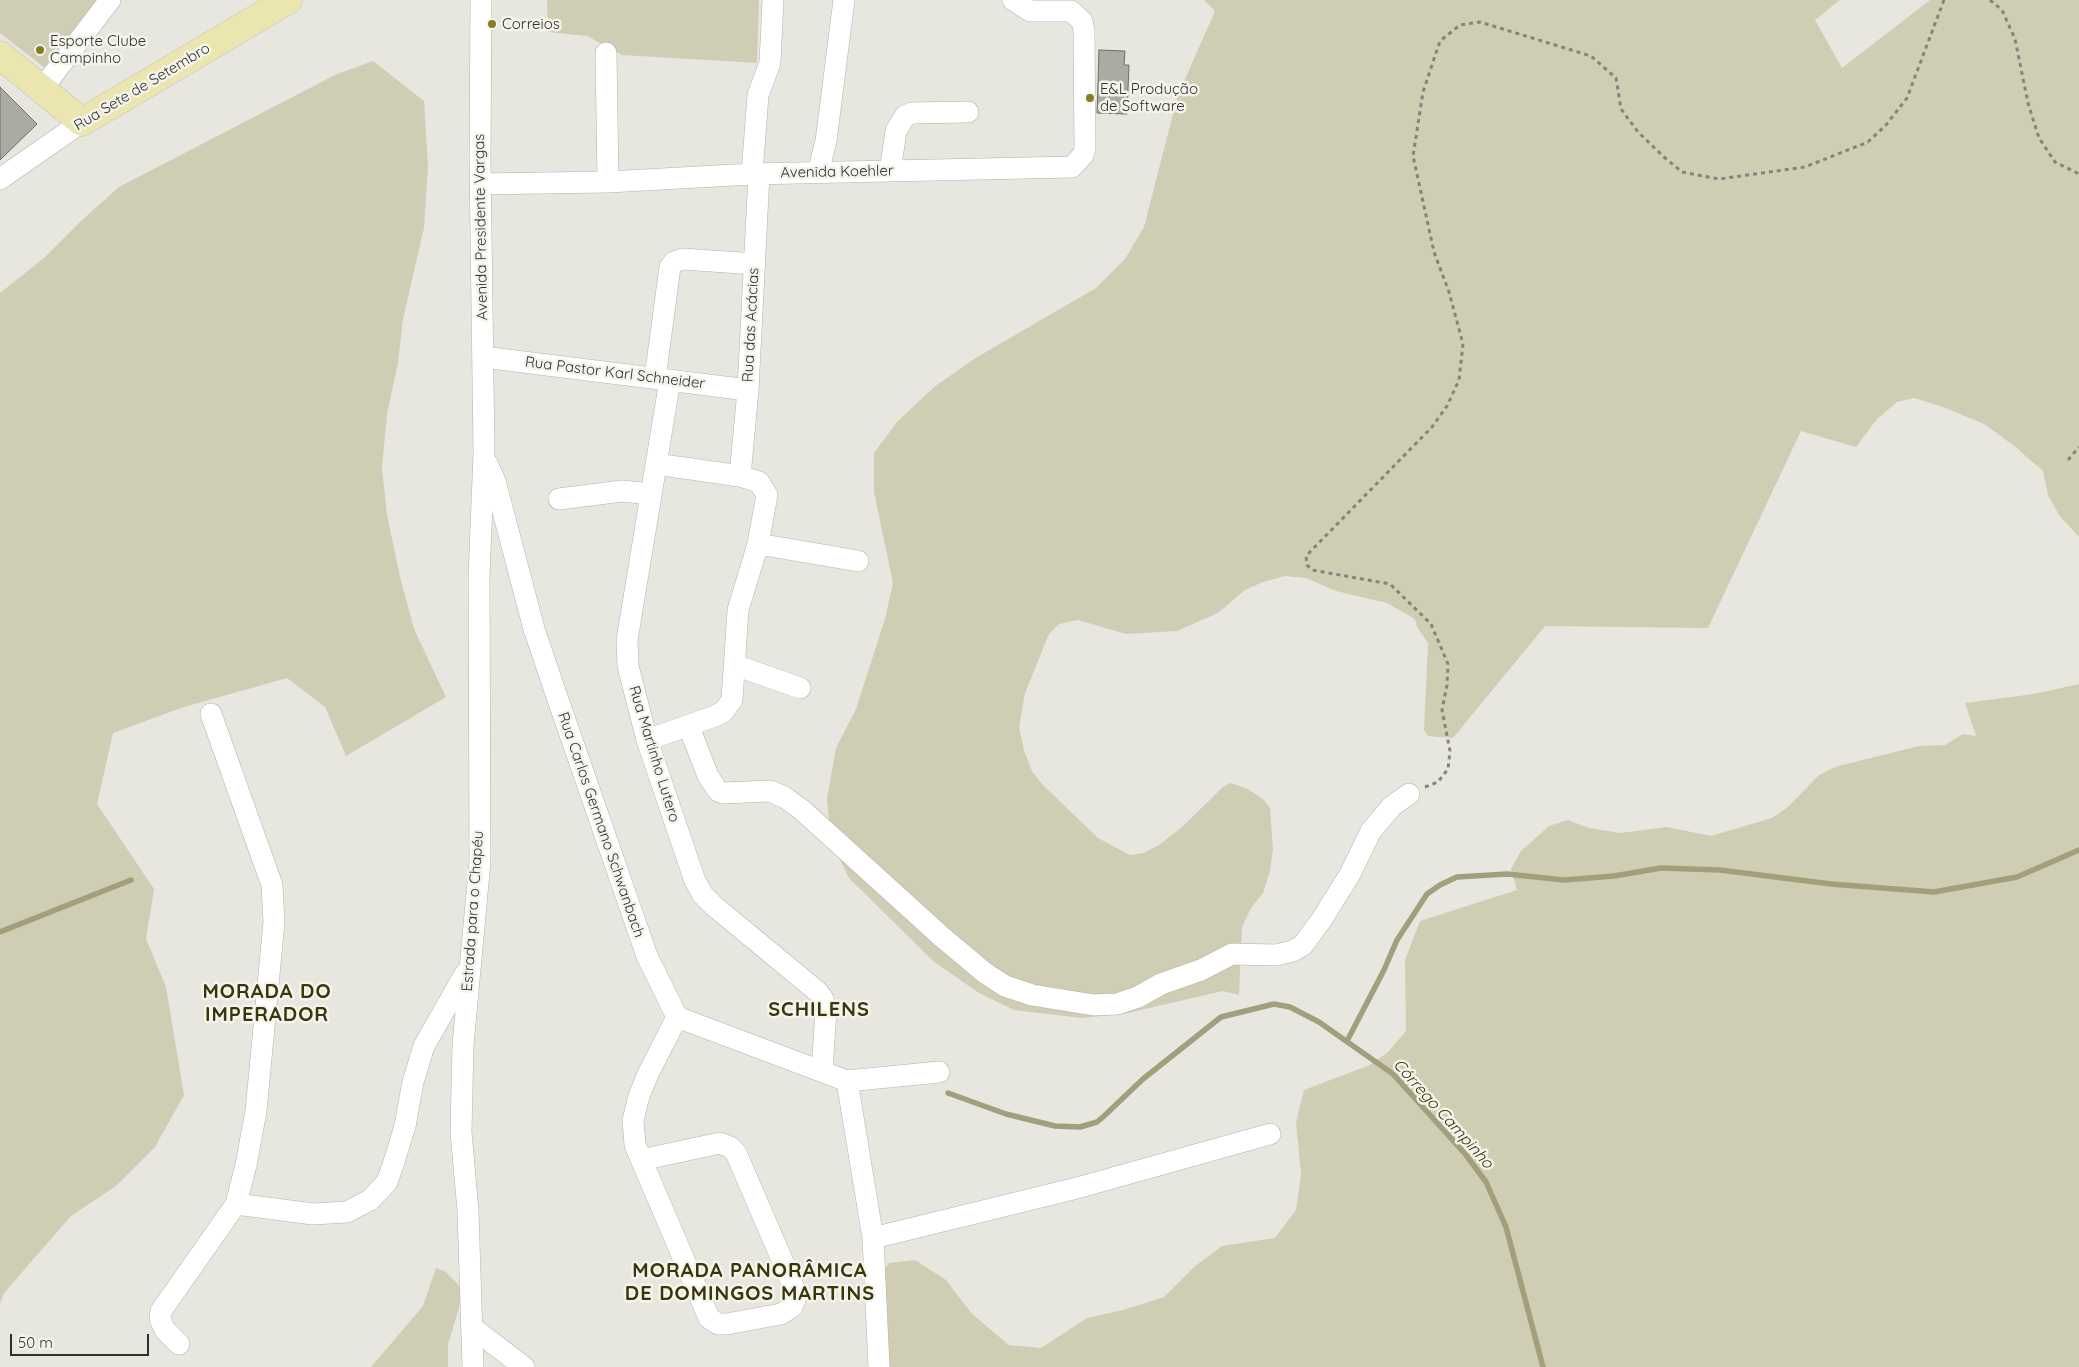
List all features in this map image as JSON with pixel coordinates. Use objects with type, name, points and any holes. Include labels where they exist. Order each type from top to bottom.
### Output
[{"type":"main road","name":"Rua Sete de Setembro","points":[[82,122],[288,0]]},
{"type":"main road","points":[[0,55],[82,122]]},
{"type":"street","points":[[42,89],[110,0]]},
{"type":"street","name":"Avenida Presidente Vargas","points":[[480,0],[480,184],[484,454]]},
{"type":"street","name":"Rua das Acácias","points":[[740,476],[748,390],[755,264],[758,95],[770,63],[773,0]]},
{"type":"street","points":[[818,173],[826,141],[844,0]]},
{"type":"street","points":[[1013,0],[1030,11],[1071,6]]},
{"type":"street","name":"Avenida Koehler","points":[[480,184],[608,182],[756,174],[1072,167],[1083,155],[1085,148],[1082,21],[1071,6]]},
{"type":"street","points":[[606,53],[608,182]]},
{"type":"street","points":[[890,171],[896,131],[905,116],[912,113],[968,112]]},
{"type":"street","name":"Rua Sete de Setembro","points":[[0,179],[82,122]]},
{"type":"street","name":"Rua Martinho Lutero","points":[[755,264],[683,259],[674,262],[670,267],[656,464],[626,651],[648,740],[685,857],[703,895],[729,919],[818,992],[823,999],[826,1011],[822,1071]]},
{"type":"street","name":"Rua Pastor Karl Schneider","points":[[483,356],[748,390]]},
{"type":"street","name":"Estrada para o Chapéu","points":[[473,1367],[468,1211],[461,1132],[463,1045],[468,969],[480,861],[479,576],[484,454]]},
{"type":"street","name":"Rua Carlos Germano Schwanbach","points":[[484,454],[495,480],[534,629],[561,709],[647,956],[677,1017]]},
{"type":"street","points":[[648,740],[689,727],[715,716],[729,706],[734,688],[738,610],[758,544],[767,495],[759,482],[740,476],[656,464]]},
{"type":"street","points":[[559,499],[622,492],[651,494]]},
{"type":"street","points":[[758,544],[858,561]]},
{"type":"street","points":[[735,664],[800,688]]},
{"type":"street","points":[[179,1344],[165,1330],[160,1319],[161,1311],[236,1204],[256,1112],[275,904],[272,885],[211,714]]},
{"type":"street","points":[[689,727],[708,776],[718,791],[724,793],[770,791],[784,797],[802,810],[942,937],[985,973],[1005,986],[1032,995],[1094,1005],[1117,1004],[1138,997],[1161,984],[1201,970],[1232,954],[1276,954],[1293,951],[1303,945],[1350,874],[1371,831],[1392,806],[1409,794]]},
{"type":"street","points":[[236,1204],[313,1214],[347,1212],[370,1200],[387,1182],[405,1126],[413,1082],[424,1046],[468,969]]},
{"type":"street","points":[[641,1160],[720,1144],[730,1147],[736,1153],[792,1283],[796,1297],[792,1307],[781,1314],[727,1324],[718,1324],[709,1318],[641,1160],[635,1145],[633,1120],[648,1074],[677,1017],[848,1081],[939,1072]]},
{"type":"street","points":[[848,1081],[873,1238],[879,1367]]},
{"type":"street","points":[[873,1238],[1077,1188],[1270,1134]]},
{"type":"street","points":[[473,1328],[524,1367]]},
{"type":"path","points":[[1409,794],[1438,782],[1448,769],[1450,751],[1442,710],[1448,664],[1432,624],[1390,584],[1312,570],[1308,565],[1306,556],[1432,427],[1447,406],[1460,380],[1463,344],[1449,292],[1434,252],[1413,156],[1424,92],[1440,41],[1460,25],[1480,22],[1591,56],[1616,78],[1621,109],[1638,132],[1664,157],[1682,172],[1719,179],[1805,168],[1868,142],[1886,125],[1907,98],[1944,0]]},
{"type":"path","points":[[1990,0],[2002,10],[2015,38],[2028,103],[2039,138],[2055,162],[2079,174]]},
{"type":"path","points":[[2068,460],[2079,447]]},
{"type":"shaded area","name":"Esporte Clube Campinho","points":[[0,0],[97,0],[45,68],[0,33]]},
{"type":"shaded area","points":[[547,0],[759,0],[757,63],[622,55],[587,36],[548,32]]},
{"type":"shaded area","points":[[1204,0],[1840,0],[1815,20],[1842,68],[1930,0],[2079,0],[2079,537],[2059,515],[2048,495],[2043,471],[2013,445],[1984,424],[1943,407],[1914,398],[1897,402],[1877,419],[1856,447],[1801,431],[1708,628],[1545,626],[1453,738],[1428,736],[1424,730],[1428,643],[1417,627],[1415,619],[1387,603],[1336,591],[1306,578],[1285,576],[1263,582],[1245,590],[1218,613],[1177,631],[1126,634],[1078,620],[1059,624],[1049,634],[1025,693],[1019,728],[1024,750],[1032,771],[1043,785],[1098,838],[1130,855],[1144,853],[1159,845],[1181,828],[1223,787],[1231,783],[1248,789],[1264,800],[1270,808],[1273,849],[1270,871],[1263,893],[1251,908],[1242,927],[1239,995],[1223,991],[1123,1014],[1081,1018],[1014,1010],[979,993],[933,961],[849,878],[831,842],[827,799],[836,748],[856,709],[885,619],[893,583],[874,492],[874,453],[897,422],[934,387],[974,359],[1096,288],[1125,259],[1144,227],[1178,95],[1215,11]]},
{"type":"shaded area","points":[[373,61],[424,101],[428,166],[424,228],[403,319],[398,363],[387,414],[382,468],[387,515],[400,577],[414,629],[446,697],[346,756],[325,707],[287,678],[184,707],[113,733],[97,804],[154,889],[146,939],[166,987],[184,1095],[155,1147],[116,1186],[71,1216],[4,1293],[0,1304],[0,293],[44,258],[119,187],[335,75]]},
{"type":"shaded area","points":[[2079,684],[2079,1367],[878,1367],[867,1295],[889,1263],[915,1260],[946,1280],[972,1314],[1009,1345],[1041,1348],[1087,1318],[1123,1310],[1164,1297],[1194,1267],[1222,1246],[1275,1238],[1296,1210],[1301,1174],[1296,1122],[1304,1090],[1370,1065],[1388,1052],[1406,1031],[1405,960],[1420,921],[1517,890],[1511,869],[1521,851],[1549,826],[1568,820],[1589,828],[1620,833],[1667,827],[1711,836],[1772,818],[1788,807],[1819,775],[1838,766],[1919,746],[1945,745],[1963,734],[1976,736],[1965,703],[2034,694]]},
{"type":"shaded area","points":[[436,1268],[446,1272],[464,1291],[448,1344],[448,1367],[371,1367],[423,1306]]},
{"type":"building","points":[[1099,50],[1125,51],[1124,65],[1129,65],[1127,114],[1097,113]]},
{"type":"building","points":[[0,87],[37,124],[0,160]]},
{"type":"waterway","points":[[1347,1041],[1384,970],[1397,940],[1427,894],[1457,877],[1507,874],[1564,880],[1614,876],[1661,868],[1720,870],[1831,884],[1934,892],[2017,877],[2079,850]]},
{"type":"waterway","points":[[0,932],[131,880]]},
{"type":"waterway","name":"Córrego Campinho","points":[[948,1093],[1006,1114],[1055,1126],[1080,1127],[1097,1122],[1143,1079],[1221,1017],[1274,1004],[1290,1007],[1319,1022],[1393,1074],[1466,1155],[1486,1182],[1506,1227],[1543,1367]]},
{"type":"place","name":"Correios","points":[[492,24]]},
{"type":"place","name":"Esporte Clube Campinho","points":[[40,50]]},
{"type":"place","name":"E&L Produção de Software","points":[[1090,98]]},
{"type":"district","name":"MORADA DO IMPERADOR","points":[[267,1004]]},
{"type":"district","name":"SCHILENS","points":[[819,1010]]},
{"type":"district","name":"MORADA PANORÂMICA DE DOMINGOS MARTINS","points":[[750,1282]]}]
